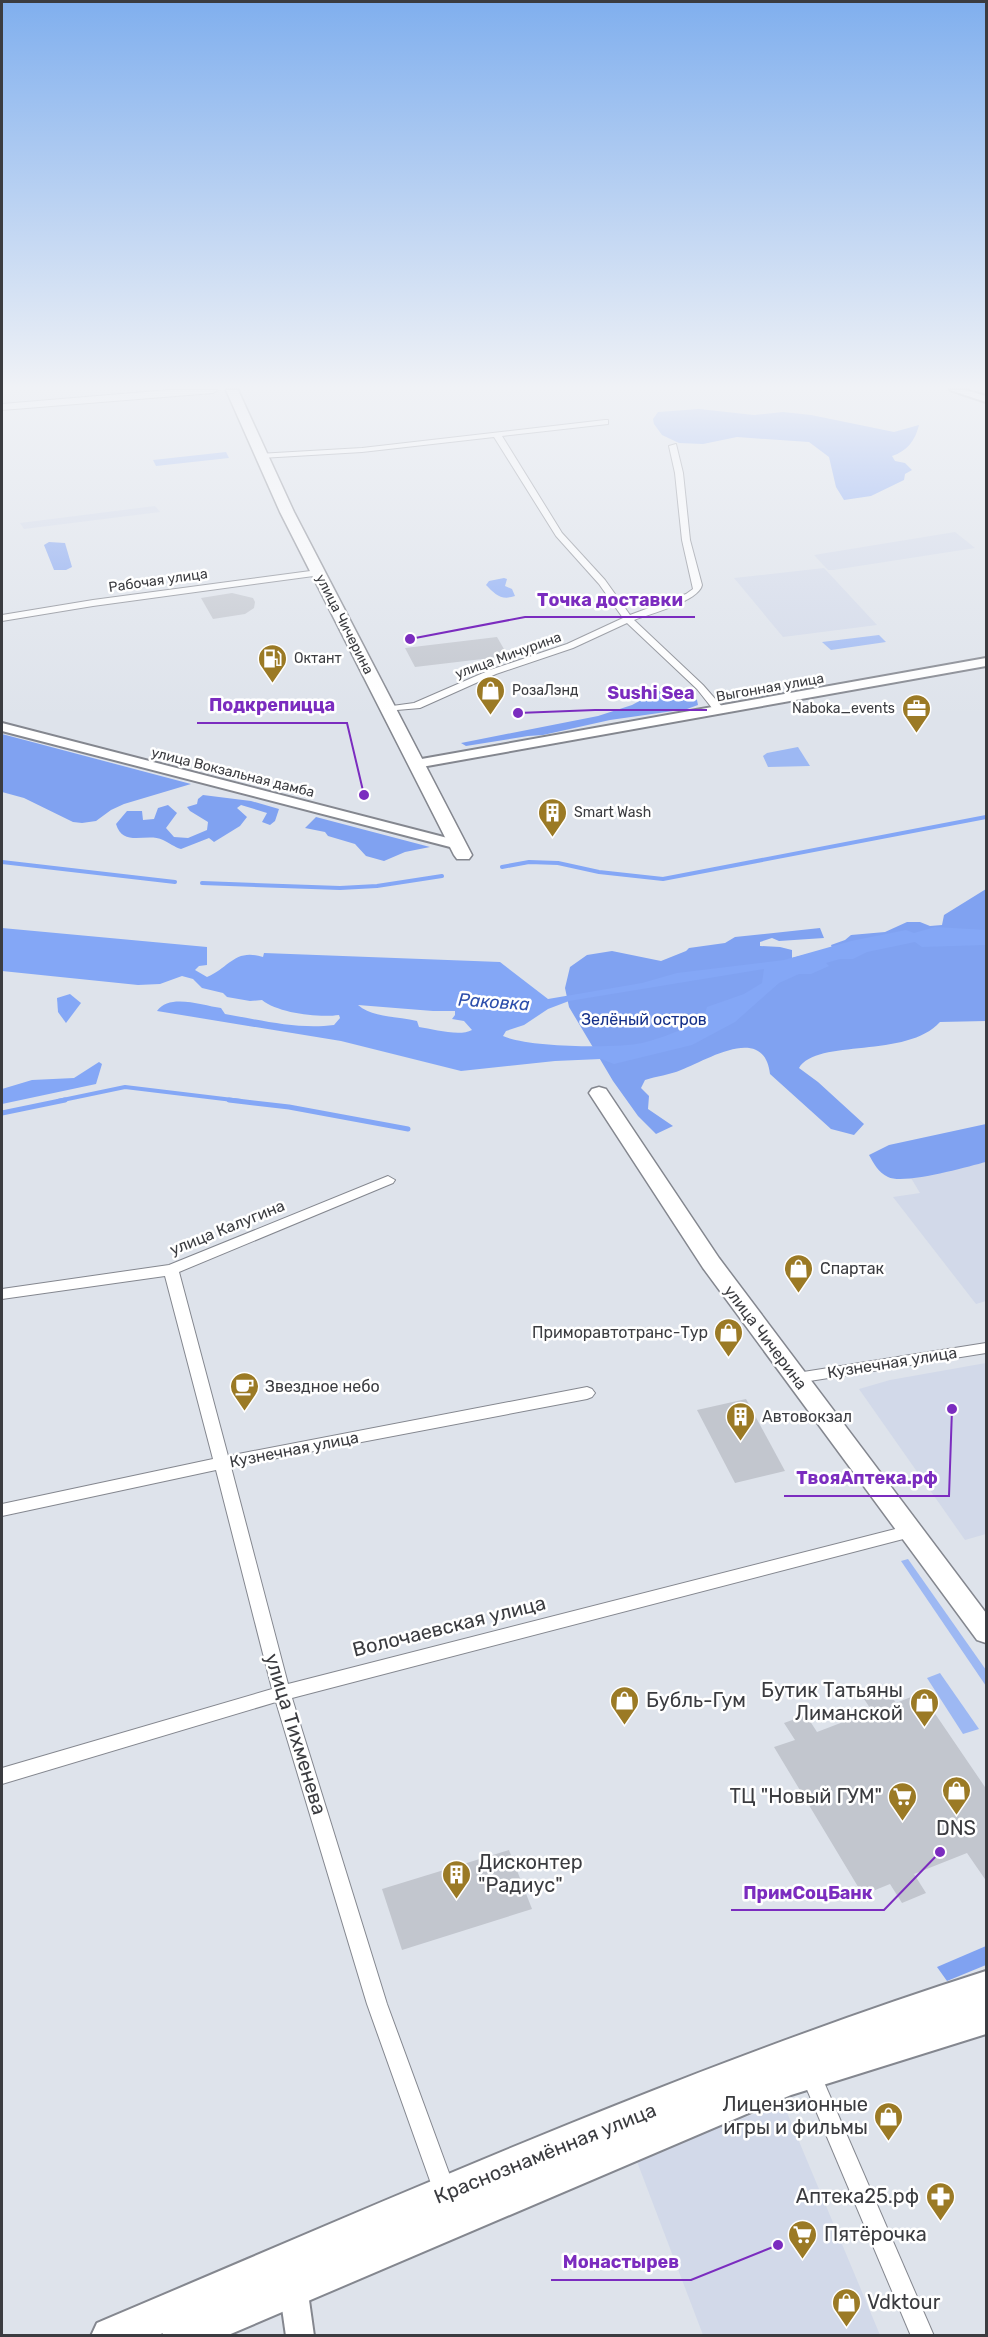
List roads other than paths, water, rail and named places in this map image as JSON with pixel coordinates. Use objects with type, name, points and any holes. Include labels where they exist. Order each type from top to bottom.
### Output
[{"type":"highway","name":"Краснознамённая улица","points":[[110,2336],[381,2222],[444,2192],[802,2063],[914,2009],[987,1987]]},
{"type":"highway","name":"Краснознамённая улица","points":[[180,2336],[789,2079],[802,2063],[987,2018]]},
{"type":"main road","name":"улица Чичерина","points":[[282,499],[460,850]]},
{"type":"main road","name":"улица Чичерина","points":[[599,1094],[711,1263],[987,1632]]},
{"type":"street","points":[[537,499],[559,534],[602,582],[628,619],[700,687],[720,711]]},
{"type":"street","name":"улица Мичурина","points":[[389,709],[416,706],[494,672],[570,646],[628,619],[676,602],[697,590],[698,585],[686,540],[682,499]]},
{"type":"street","name":"Рабочая улица","points":[[2,618],[93,603],[318,573]]},
{"type":"street","name":"Выгонная улица","points":[[416,764],[987,662]]},
{"type":"street","name":"улица Вокзальная дамба","points":[[2,727],[123,760],[255,792],[460,850]]},
{"type":"street","name":"улица Калугина","points":[[2,1294],[171,1270],[388,1180]]},
{"type":"street","name":"улица Тихменева","points":[[171,1270],[282,1693],[377,2004],[444,2192]]},
{"type":"street","name":"Кузнечная улица","points":[[797,1378],[987,1348]]},
{"type":"street","name":"Кузнечная улица","points":[[2,1510],[222,1463],[587,1393]]},
{"type":"street","name":"Волочаевская улица","points":[[2,1776],[282,1693],[911,1531]]},
{"type":"street","points":[[802,2063],[924,2336]]},
{"type":"street","points":[[293,2288],[298,2309],[297,2321],[300,2336]]},
{"type":"water","points":[[507,579],[505,586],[512,589],[515,596],[502,597],[486,585],[489,581]]},
{"type":"water","name":"Раковка","points":[[935,927],[986,930],[986,945],[922,947],[915,942],[867,952],[853,959],[840,959],[826,963],[829,966],[811,974],[799,974],[779,983],[735,1022],[692,1045],[614,1064],[601,1059],[555,1061],[461,1071],[341,1041],[157,1011],[170,1003],[187,1002],[221,1008],[225,1014],[293,1025],[334,1025],[340,1018],[339,1015],[320,1016],[288,1011],[262,1000],[250,1001],[227,997],[223,993],[202,988],[193,979],[182,976],[160,984],[138,985],[2,971],[2,928],[207,947],[207,965],[199,966],[195,970],[207,977],[239,957],[253,955],[263,957],[264,953],[500,962],[548,999],[642,983],[677,973],[784,960],[851,941],[906,930],[914,933]],"holes":[[[764,969],[762,983],[744,994],[707,1007],[703,1020],[642,1043],[612,1046],[550,1045],[514,1040],[503,1036],[506,1031],[524,1025],[548,1009],[569,1001]],[[358,1005],[455,1011],[452,1019],[464,1021],[472,1030],[453,1033],[419,1027],[417,1021],[378,1014]]]},
{"type":"water","points":[[70,994],[81,1003],[66,1023],[58,1012],[57,998]]},
{"type":"water","points":[[99,1062],[102,1064],[96,1084],[2,1104],[2,1089],[32,1080],[74,1078]]},
{"type":"waterway","points":[[502,867],[529,862],[558,863],[599,872],[663,879],[986,817]]},
{"type":"waterway","points":[[2,862],[175,882]]},
{"type":"waterway","points":[[202,883],[340,888],[377,886],[442,876]]},
{"type":"waterway","points":[[58,1101],[125,1087],[241,1101]]},
{"type":"waterway","points":[[2,1113],[65,1100]]},
{"type":"waterway","points":[[229,1100],[289,1107],[408,1129]]},
{"type":"place","name":"Точка доставки","points":[[410,639]]},
{"type":"place","name":"Октант","points":[[273,684]]},
{"type":"place","name":"Sushi Sea","points":[[518,713]]},
{"type":"place","name":"РозаЛэнд","points":[[491,716]]},
{"type":"place","name":"Naboka_events","points":[[916,734]]},
{"type":"place","name":"Подкрепицца","points":[[364,795]]},
{"type":"place","name":"Smart Wash","points":[[553,838]]},
{"type":"place","name":"Спартак","points":[[799,1294]]},
{"type":"place","name":"Приморавтотранс-Тур","points":[[729,1358]]},
{"type":"place","name":"ТвояАптека.рф","points":[[952,1409]]},
{"type":"place","name":"Звездное небо","points":[[244,1412]]},
{"type":"place","name":"Автовокзал","points":[[741,1442]]},
{"type":"place","name":"Бубль-Гум","points":[[625,1726]]},
{"type":"place","name":"Бутик Татьяны Лиманской","points":[[924,1728]]},
{"type":"place","name":"DNS","points":[[956,1816]]},
{"type":"place","name":"ТЦ \"Новый ГУМ\"","points":[[903,1822]]},
{"type":"place","name":"ПримСоцБанк","points":[[940,1852]]},
{"type":"place","name":"Дисконтер \"Радиус\"","points":[[457,1900]]},
{"type":"place","name":"Лицензионные игры и фильмы","points":[[889,2142]]},
{"type":"place","name":"Аптека25.рф","points":[[940,2222]]},
{"type":"place","name":"Монастырев","points":[[778,2245]]},
{"type":"place","name":"Пятёрочка","points":[[803,2260]]},
{"type":"place","name":"Vdktour","points":[[846,2328]]},
{"type":"park label","name":"Зелёный остров","points":[[644,1019]]}]
